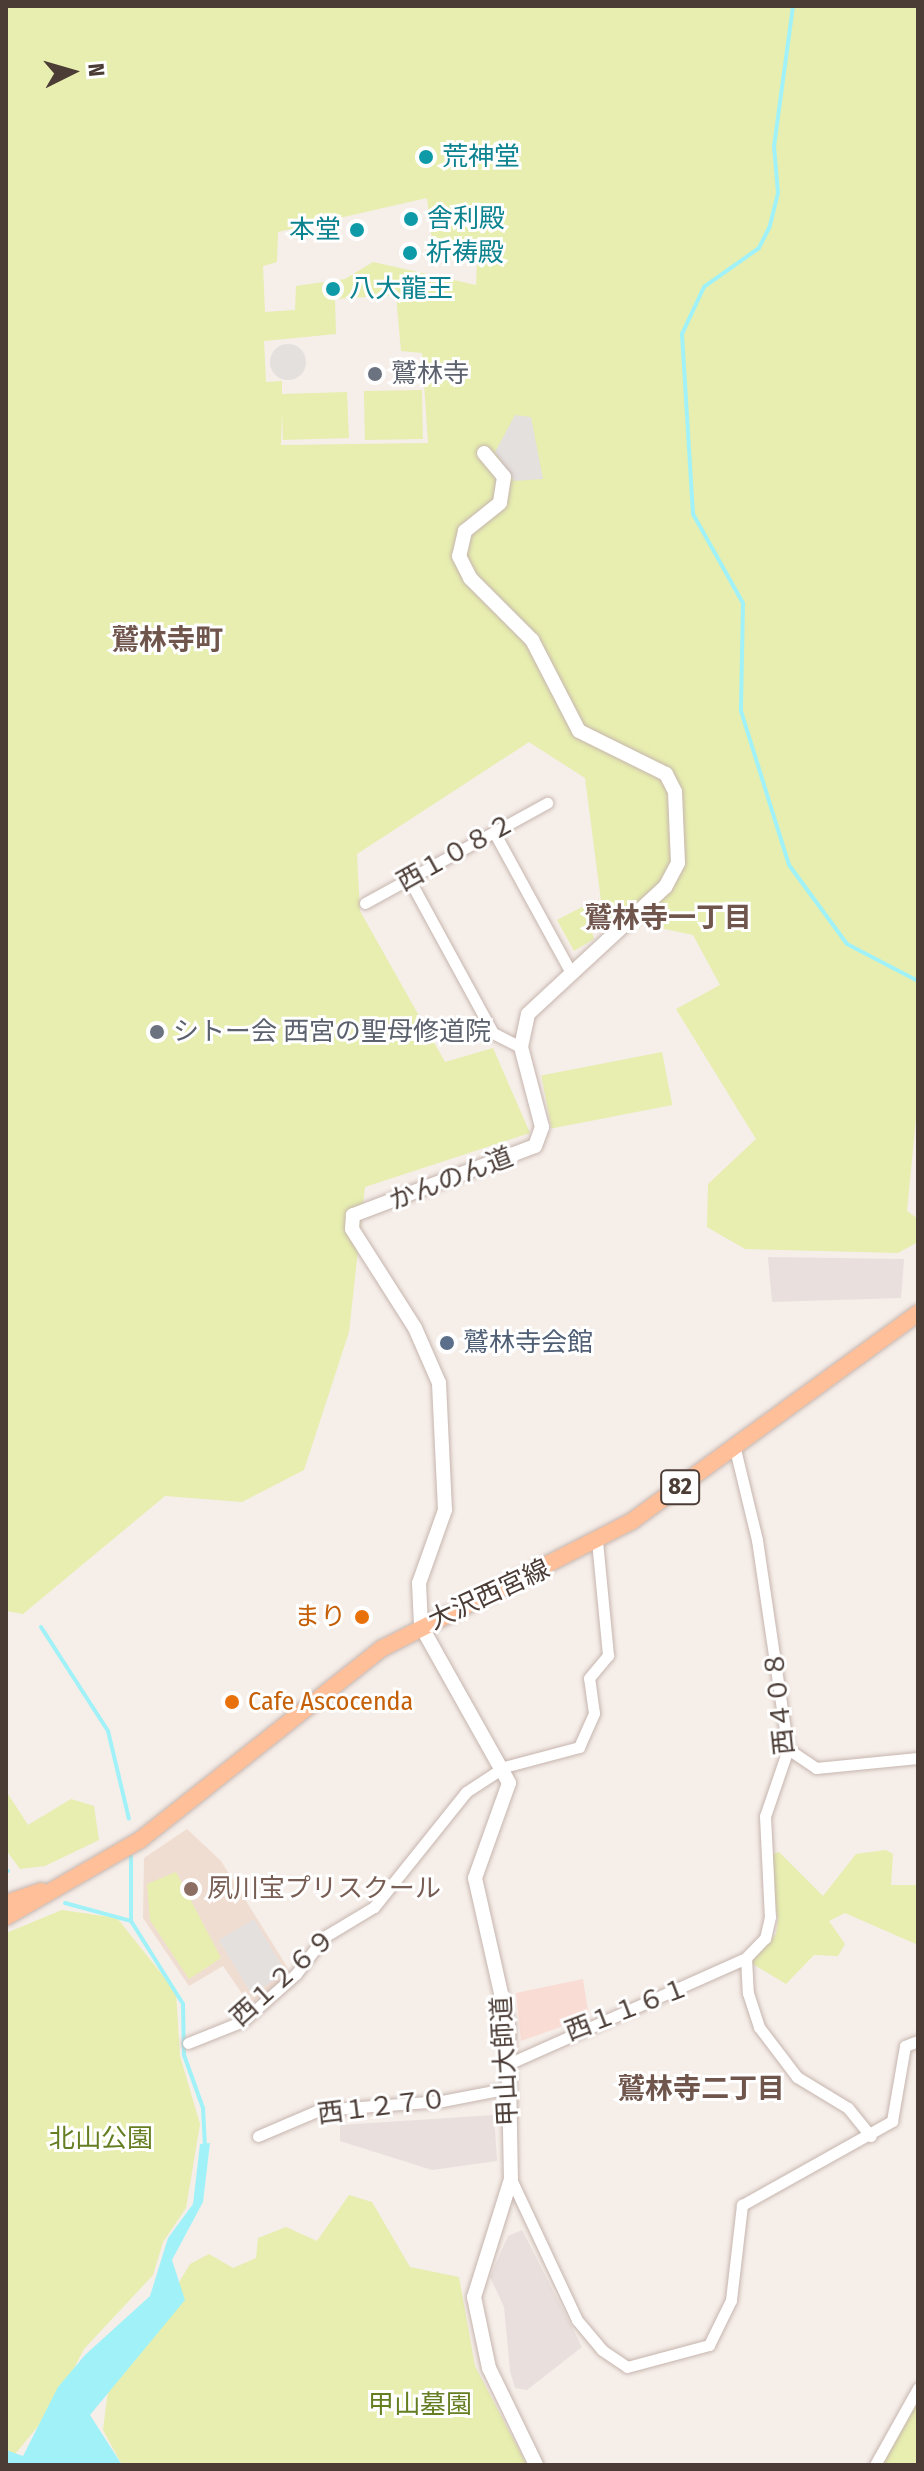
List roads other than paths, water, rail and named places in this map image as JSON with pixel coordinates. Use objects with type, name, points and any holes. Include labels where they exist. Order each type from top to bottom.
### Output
[{"type":"main road","name":"大沢西宮線","points":[[6,1917],[140,1840],[311,1701],[421,1626],[597,1541],[735,1449],[918,1313]]},
{"type":"main road","name":"大沢西宮線","points":[[6,1903],[65,1883]]},
{"type":"street","points":[[409,879],[493,1033],[521,1047],[528,1014],[569,969],[665,887],[678,863],[675,792],[666,774],[641,757],[594,745],[579,731],[532,640],[470,578],[459,556],[465,531],[500,503],[504,477],[484,453]]},
{"type":"street","name":"西１０８２","points":[[365,903],[547,803]]},
{"type":"street","points":[[494,832],[569,969]]},
{"type":"street","name":"かんのん道","points":[[421,1626],[419,1583],[445,1510],[439,1383],[415,1328],[352,1229],[353,1215],[535,1146],[542,1127],[521,1047]]},
{"type":"street","name":"西４０８","points":[[735,1449],[757,1540],[788,1749],[765,1816],[770,1917],[765,1938],[746,1958]]},
{"type":"street","points":[[421,1626],[504,1767],[579,1747],[593,1722],[589,1678],[608,1655],[597,1541]]},
{"type":"street","points":[[788,1749],[816,1768],[918,1758]]},
{"type":"street","name":"西１２６９","points":[[188,2043],[243,2021],[296,1974],[324,1937],[374,1907],[439,1820],[504,1767]]},
{"type":"street","name":"甲山大師道","points":[[504,1767],[506,1803],[477,1857],[475,1878],[503,1991],[511,2179],[474,2297],[489,2368],[536,2465]]},
{"type":"street","points":[[746,1958],[748,1993],[770,2045],[871,2136]]},
{"type":"street","name":"西１１６１","points":[[508,2064],[746,1958]]},
{"type":"street","points":[[511,2179],[577,2320],[627,2367],[709,2345],[731,2300],[742,2205],[871,2136],[900,2105],[905,2046],[918,2041]]},
{"type":"street","name":"西１２７０","points":[[258,2136],[319,2110],[442,2101],[509,2088]]},
{"type":"street","points":[[875,2465],[918,2388]]},
{"type":"water","points":[[210,2143],[203,2202],[172,2260],[185,2300],[90,2415],[122,2465],[6,2465],[6,2450],[23,2456],[58,2387],[85,2355],[150,2296],[168,2238],[193,2204],[200,2144]]},
{"type":"waterway","points":[[793,6],[774,146],[778,193],[769,228],[759,248],[704,287],[682,334],[693,514],[743,603],[741,711],[789,865],[847,944],[918,981]]},
{"type":"waterway","points":[[41,1627],[108,1731],[129,1819]]},
{"type":"waterway","points":[[131,1857],[131,1921],[183,2004],[184,2055],[203,2108],[205,2148]]},
{"type":"waterway","points":[[65,1903],[131,1921]]},
{"type":"place","name":"荒神堂","points":[[426,157]]},
{"type":"place","name":"舎利殿","points":[[411,219]]},
{"type":"place","name":"本堂","points":[[357,230]]},
{"type":"place","name":"祈祷殿","points":[[410,253]]},
{"type":"place","name":"八大龍王","points":[[333,289]]},
{"type":"place","name":"鷲林寺","points":[[375,374]]},
{"type":"place","name":"シトー会 西宮の聖母修道院","points":[[157,1032]]},
{"type":"place","name":"鷲林寺会館","points":[[447,1343]]},
{"type":"place","name":"まり","points":[[362,1617]]},
{"type":"place","name":"Cafe Ascocenda","points":[[232,1702]]},
{"type":"place","name":"夙川宝プリスクール","points":[[191,1889]]},
{"type":"district","name":"鷲林寺町","points":[[167,640]]},
{"type":"district","name":"鷲林寺一丁目","points":[[668,918]]},
{"type":"district","name":"鷲林寺二丁目","points":[[701,2089]]},
{"type":"park label","name":"北山公園","points":[[101,2139]]},
{"type":"park label","name":"甲山墓園","points":[[420,2405]]}]
